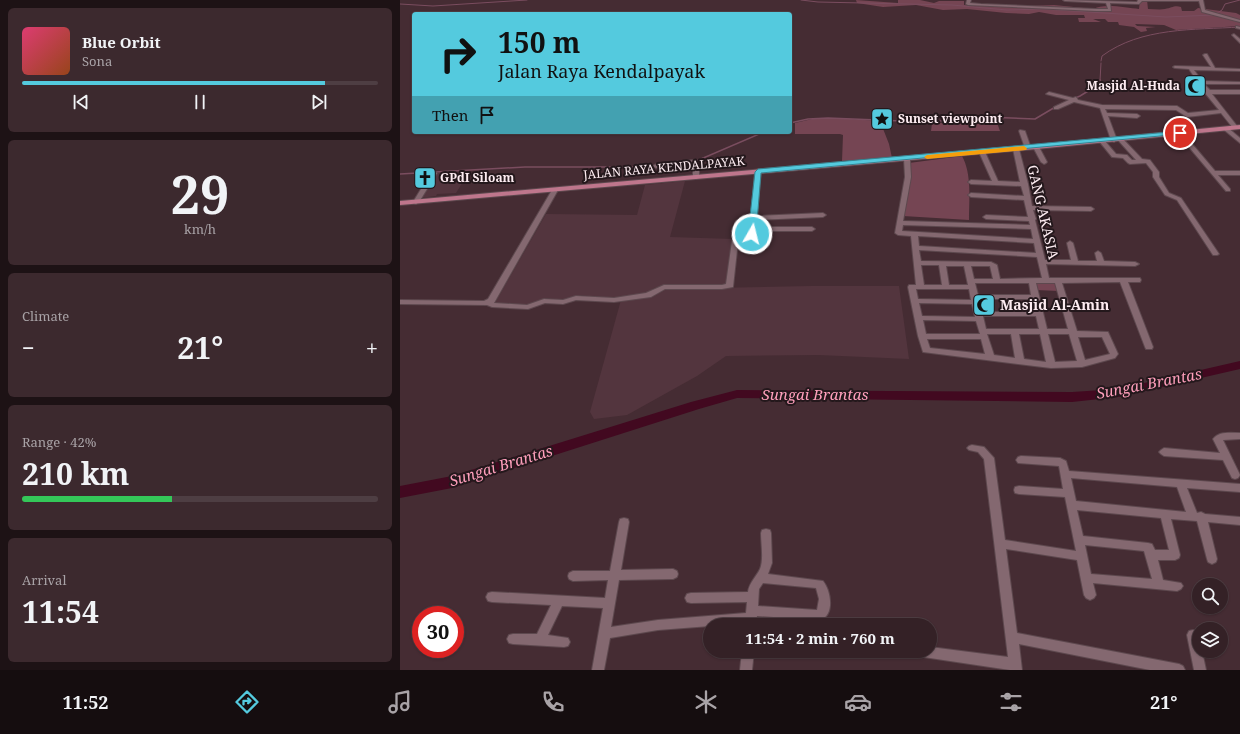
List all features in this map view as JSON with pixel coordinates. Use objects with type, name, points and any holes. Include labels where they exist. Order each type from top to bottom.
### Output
[{"type":"main road","name":"JALAN RAYA KENDALPAYAK","points":[[401,205],[416,202],[1032,148],[1238,127]]},
{"type":"street","points":[[969,0],[968,4],[1009,7],[1053,7],[1110,10],[1108,2]]},
{"type":"street","points":[[981,5],[982,0]]},
{"type":"street","points":[[995,6],[996,0]]},
{"type":"street","points":[[1009,7],[1010,0]]},
{"type":"street","points":[[1023,7],[1024,0]]},
{"type":"street","points":[[1038,0],[1038,7]]},
{"type":"street","points":[[1052,0],[1053,7]]},
{"type":"street","points":[[1067,8],[1066,0],[1139,3],[1140,0],[1201,0],[1203,10],[1206,12],[1240,21]]},
{"type":"street","points":[[1080,1],[1081,9]]},
{"type":"street","points":[[1094,1],[1096,10]]},
{"type":"street","points":[[1234,35],[1240,42]]},
{"type":"street","points":[[1206,55],[1214,69]]},
{"type":"street","points":[[1175,68],[1240,70]]},
{"type":"street","points":[[1190,68],[1222,111],[1238,127]]},
{"type":"street","points":[[1200,82],[1240,83]]},
{"type":"street","points":[[1207,92],[1240,92]]},
{"type":"street","points":[[1049,94],[1074,98],[1102,106],[1177,108],[1187,115],[1222,111]]},
{"type":"street","points":[[1056,108],[1074,98]]},
{"type":"street","points":[[1102,106],[1104,114],[1117,140],[1140,162]]},
{"type":"street","points":[[1104,114],[1137,116]]},
{"type":"street","points":[[1225,128],[1240,141]]},
{"type":"street","points":[[1022,132],[1032,148],[1044,162]]},
{"type":"street","points":[[1180,133],[1228,190]]},
{"type":"street","points":[[1102,141],[1114,156],[1125,156],[1130,162],[1148,161],[1156,172],[1156,177],[1167,194],[1178,199],[1215,254]]},
{"type":"street","name":"GANG AKASIA","points":[[1016,149],[1046,281]]},
{"type":"street","points":[[982,152],[996,183]]},
{"type":"street","points":[[907,159],[908,177],[898,233],[1037,241]]},
{"type":"street","points":[[656,166],[694,162],[696,178]]},
{"type":"street","points":[[555,190],[490,304],[528,306],[544,301],[563,302],[576,298],[614,300],[648,295],[664,287],[726,287],[730,285],[735,241],[738,238],[751,234],[753,229],[758,172]]},
{"type":"street","points":[[416,202],[434,173]]},
{"type":"street","points":[[1214,173],[1240,173]]},
{"type":"street","points":[[971,182],[1025,184]]},
{"type":"street","points":[[971,195],[1028,198]]},
{"type":"street","points":[[1030,208],[1091,209]]},
{"type":"street","points":[[754,218],[823,215]]},
{"type":"street","points":[[986,217],[1032,219]]},
{"type":"street","points":[[899,223],[1034,227]]},
{"type":"street","points":[[753,229],[812,229]]},
{"type":"street","points":[[914,234],[920,286]]},
{"type":"street","points":[[1070,242],[1075,263]]},
{"type":"street","points":[[915,248],[1041,258],[1075,263],[1135,264]]},
{"type":"street","points":[[1098,252],[1101,263]]},
{"type":"street","points":[[917,263],[992,264],[997,281]]},
{"type":"street","points":[[942,263],[946,286]]},
{"type":"street","points":[[967,263],[974,300],[990,358]]},
{"type":"street","points":[[1123,280],[1149,347]]},
{"type":"street","points":[[922,336],[983,334],[1014,331],[1105,334],[1114,354],[1112,356],[1082,364],[1051,365],[931,352],[925,348],[922,336],[918,318],[912,287],[946,286],[997,281],[1137,280]]},
{"type":"street","points":[[1032,281],[1051,365]]},
{"type":"street","points":[[1058,281],[1082,364]]},
{"type":"street","points":[[915,301],[1036,297]]},
{"type":"street","points":[[400,302],[485,303],[492,300]]},
{"type":"street","points":[[918,318],[1040,314]]},
{"type":"street","points":[[1014,331],[1020,362]]},
{"type":"street","points":[[1234,475],[1218,438],[1240,436]]},
{"type":"street","points":[[937,655],[1015,667],[989,458],[981,449],[972,448]]},
{"type":"street","points":[[1164,452],[1226,457]]},
{"type":"street","points":[[1021,460],[1061,462],[1064,465],[1090,595]]},
{"type":"street","points":[[1066,474],[1240,488]]},
{"type":"street","points":[[1180,483],[1197,516],[1212,558]]},
{"type":"street","points":[[1019,490],[1069,493]]},
{"type":"street","points":[[1072,505],[1240,521]]},
{"type":"street","points":[[1152,555],[1175,555],[1165,513]]},
{"type":"street","points":[[598,670],[605,634],[608,603],[624,522]]},
{"type":"street","points":[[760,578],[819,584],[823,589],[824,595],[822,613],[820,615],[750,618],[756,584],[765,570],[767,563],[766,533]]},
{"type":"street","points":[[1079,540],[1145,546],[1150,549],[1159,585]]},
{"type":"street","points":[[1000,544],[1082,556]]},
{"type":"street","points":[[573,576],[673,574]]},
{"type":"street","points":[[1087,578],[1177,586]]},
{"type":"street","points":[[492,597],[608,603]]},
{"type":"street","points":[[692,598],[753,597]]},
{"type":"street","points":[[540,640],[559,601]]},
{"type":"street","points":[[605,634],[658,625],[703,622]]},
{"type":"street","points":[[1012,637],[1177,670]]},
{"type":"street","points":[[513,639],[564,642]]},
{"type":"street","points":[[746,670],[747,658]]},
{"type":"street","points":[[1198,658],[1200,670]]},
{"type":"shaded area","points":[[856,0],[898,3],[898,0],[920,0],[934,3],[939,1],[964,1],[964,5],[987,6],[987,4],[998,4],[1003,7],[1054,5],[1094,9],[1109,6],[1139,9],[1140,0],[1147,0],[1148,9],[1163,9],[1177,6],[1181,7],[1182,11],[1194,11],[1198,8],[1236,13],[1240,15],[1240,26],[1176,30],[1164,25],[1135,24],[1137,26],[1156,27],[1146,28],[1147,31],[1141,32],[1134,27],[1119,25],[1118,22],[1108,22],[1105,19],[1093,19],[1101,22],[1079,22],[1078,18],[1085,18],[1084,15],[1056,15],[1039,12],[1029,14],[1006,13],[967,9],[943,10],[916,5],[883,7],[857,3]]},
{"type":"shaded area","points":[[835,118],[880,121],[889,144],[892,158],[842,161],[843,135],[795,134],[795,123],[812,119]]},
{"type":"shaded area","points":[[974,120],[996,120],[1000,131],[931,131],[932,124]]},
{"type":"shaded area","points":[[962,156],[969,179],[969,220],[903,216],[909,163]]},
{"type":"shaded area","points":[[469,172],[456,193],[437,194],[436,196],[420,198],[435,173]]},
{"type":"shaded area","points":[[685,181],[670,237],[733,239],[728,284],[722,286],[668,286],[654,288],[644,295],[613,299],[581,295],[565,300],[546,298],[529,305],[495,303],[546,214],[637,215],[645,185]]},
{"type":"shaded area","points":[[1035,282],[1056,282],[1059,291],[1036,290]]},
{"type":"shaded area","points":[[899,286],[909,359],[819,355],[726,356],[697,376],[627,415],[594,419],[590,412],[621,300],[662,289]]},
{"type":"building","points":[[981,300],[990,300],[992,310],[982,310]]},
{"type":"waterway","points":[[400,4],[433,6],[527,0]]},
{"type":"waterway","points":[[801,0],[818,2],[952,5],[1007,10],[1042,9],[1166,17],[1214,15],[1222,10],[1225,4],[1240,0]]},
{"type":"waterway","points":[[1101,61],[1102,56],[1117,47],[1151,35],[1186,30],[1240,27]]},
{"type":"waterway","points":[[1100,81],[1101,63]]},
{"type":"waterway","points":[[792,123],[808,119],[828,118],[927,122],[985,117],[1035,119],[1057,106],[1080,96],[1098,85],[1100,80]]},
{"type":"waterway","points":[[694,162],[759,134]]},
{"type":"waterway","points":[[666,167],[684,165]]},
{"type":"waterway","points":[[400,174],[525,167],[656,167]]},
{"type":"waterway","name":"Sungai Brantas","points":[[400,492],[452,482],[696,405],[737,394],[1072,397],[1118,393],[1240,365]]},
{"type":"slow traffic","points":[[927,157],[1024,148]]},
{"type":"place","name":"Masjid Al-Huda","points":[[1195,86]]},
{"type":"place","name":"Sunset viewpoint","points":[[882,119]]},
{"type":"place","name":"GPdI Siloam","points":[[425,178]]},
{"type":"place","name":"Masjid Al-Amin","points":[[984,305]]},
{"type":"route","points":[[752,234],[758,172],[1180,133]]}]
